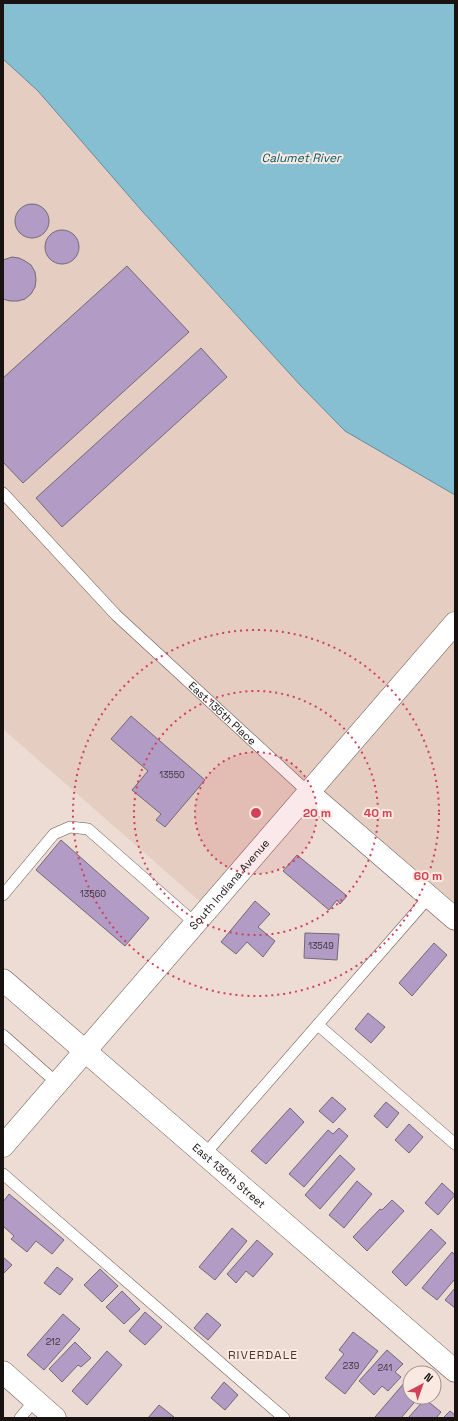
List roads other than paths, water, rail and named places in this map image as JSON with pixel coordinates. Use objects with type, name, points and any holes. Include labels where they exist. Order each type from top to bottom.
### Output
[{"type":"street","name":"South Indiana Avenue","points":[[3,1146],[310,793],[455,623]]},
{"type":"street","name":"East 135th Place","points":[[310,793],[455,919]]},
{"type":"street","name":"East 136th Street","points":[[3,980],[455,1371]]},
{"type":"street","points":[[3,1372],[55,1418]]},
{"type":"lane","name":"East 135th Place","points":[[3,493],[116,615],[310,793]]},
{"type":"lane","points":[[3,895],[54,834],[70,827],[88,829],[196,924]]},
{"type":"lane","points":[[205,1154],[429,897]]},
{"type":"lane","points":[[318,1024],[455,1144]]},
{"type":"lane","points":[[3,1035],[57,1083]]},
{"type":"lane","points":[[3,1174],[284,1418]]},
{"type":"lane","points":[[20,1418],[35,1400]]},
{"type":"water","name":"Calumet River","points":[[3,3],[455,3],[455,495],[345,431],[300,385],[142,211],[38,91],[3,59]]},
{"type":"district","name":"RIVERDALE","points":[[263,1355]]}]
